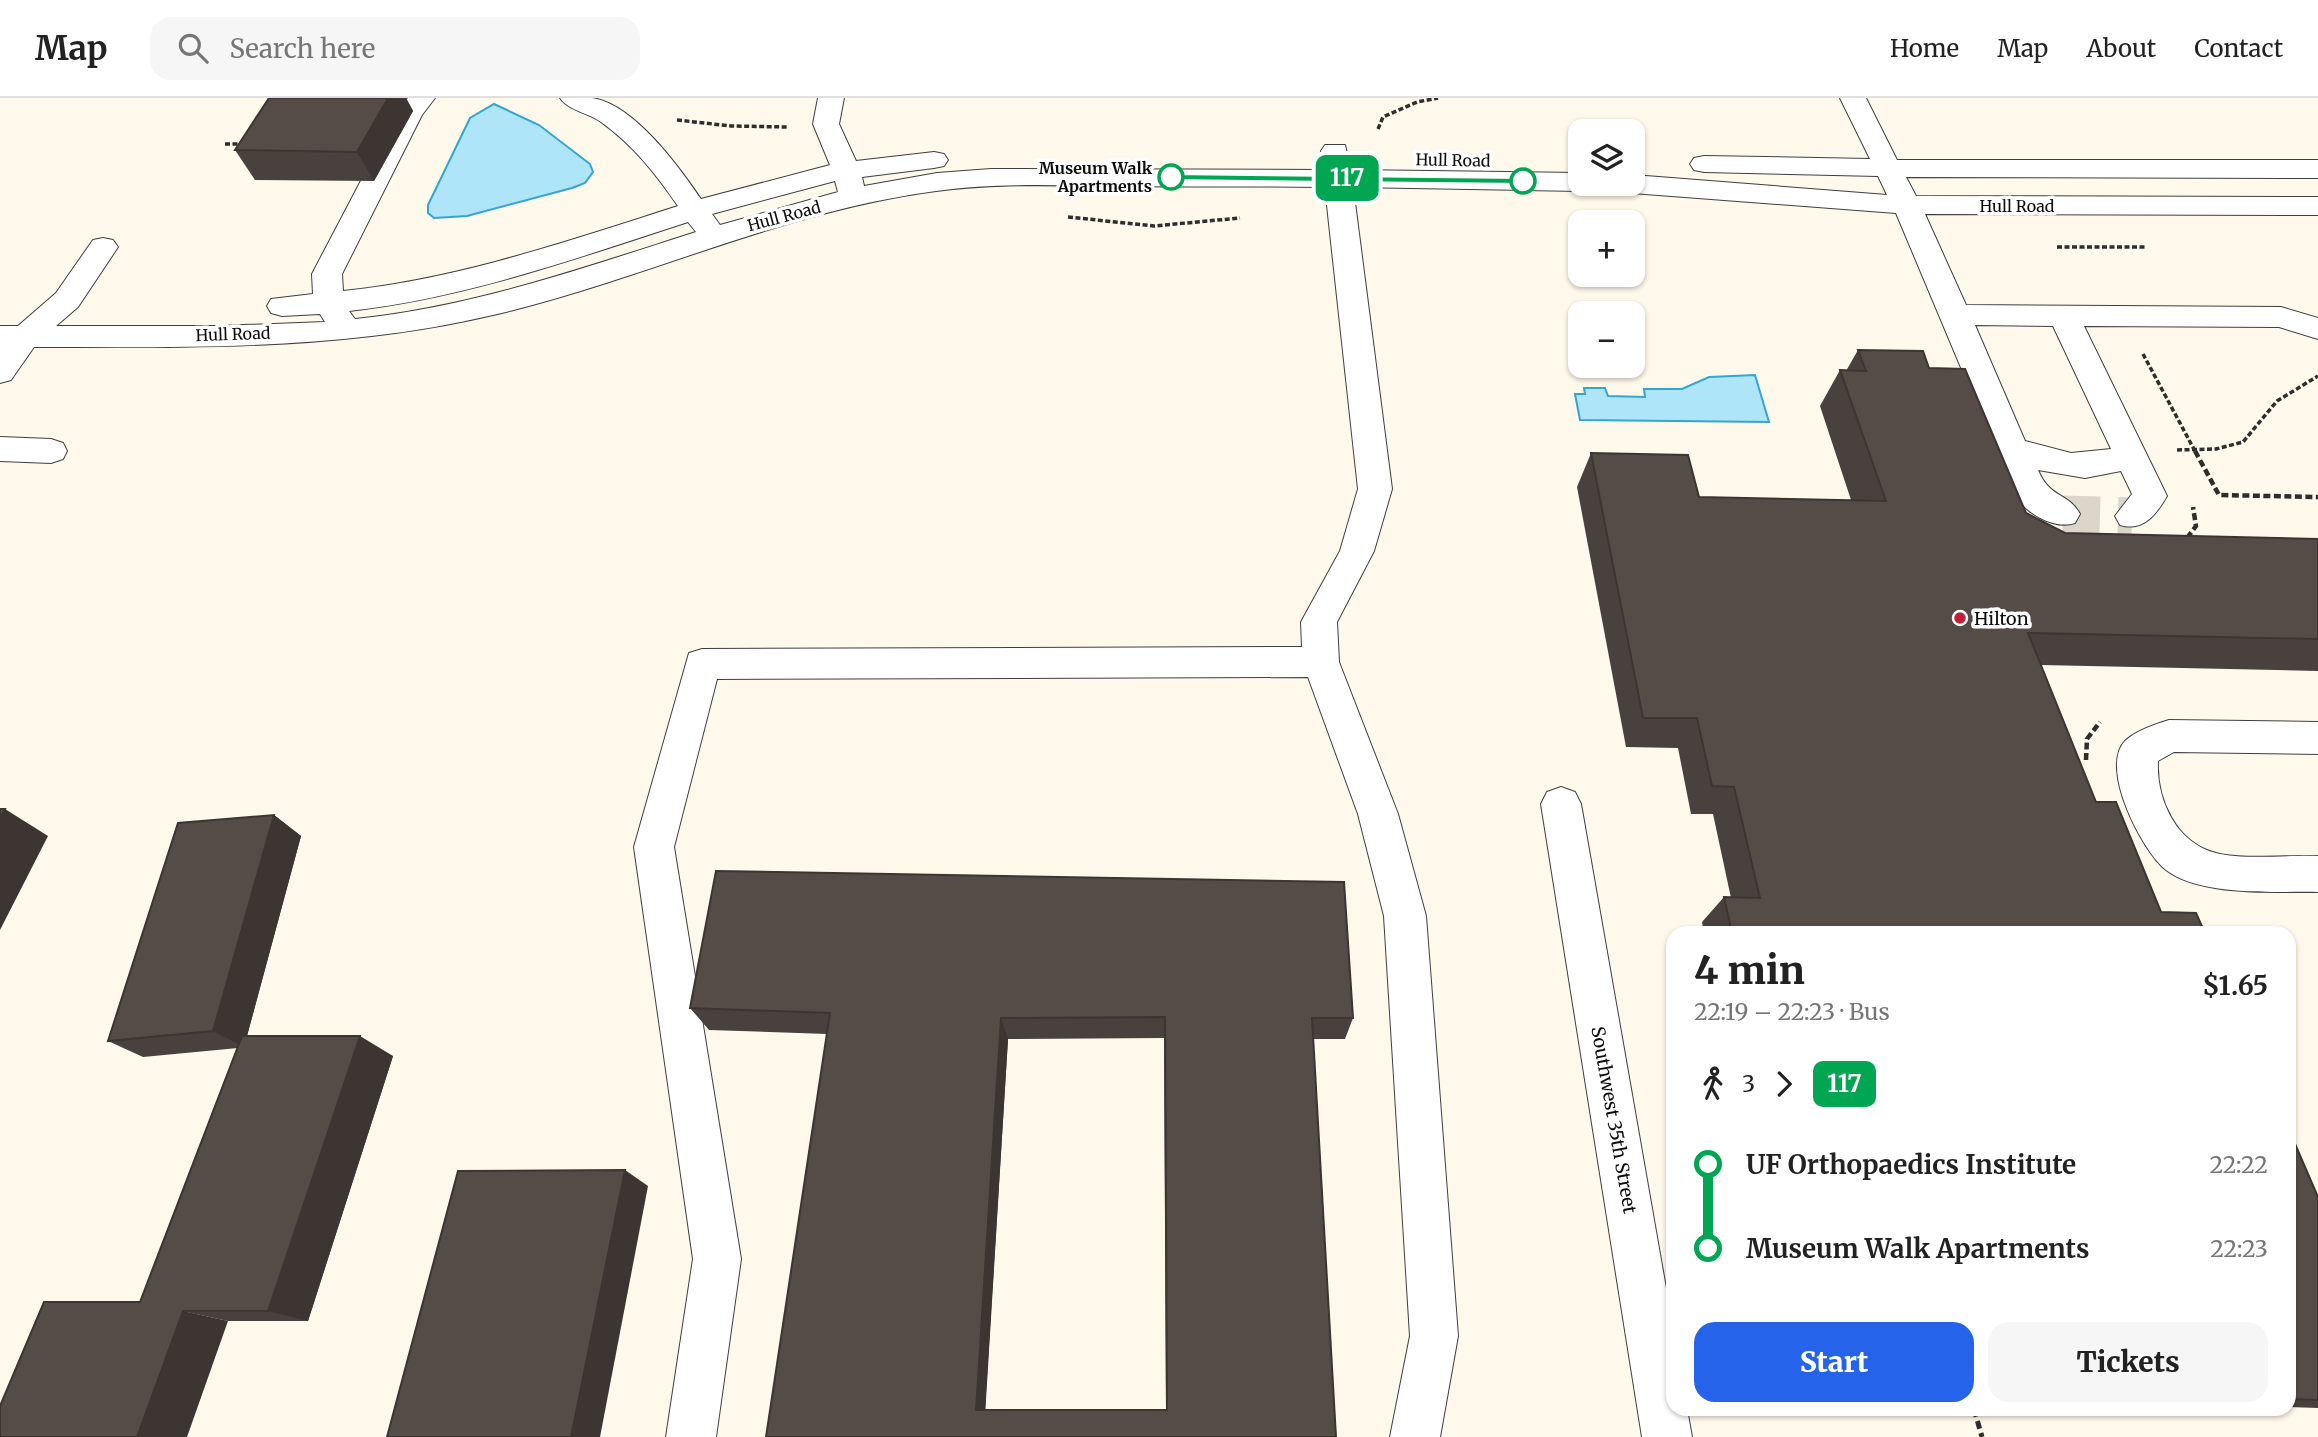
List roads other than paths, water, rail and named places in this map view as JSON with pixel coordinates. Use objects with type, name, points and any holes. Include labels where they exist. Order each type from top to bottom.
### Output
[{"type":"street","points":[[347,330],[329,304],[327,274],[410,112],[422,98]]},
{"type":"street","points":[[573,98],[609,115],[655,153],[713,237]]},
{"type":"street","points":[[831,98],[826,124],[850,185]]},
{"type":"street","points":[[1853,98],[1906,205],[2031,494],[2063,514]]},
{"type":"street","points":[[1336,162],[1375,489],[1357,551],[1319,622],[1321,662],[1378,814],[1405,916],[1434,1336],[1415,1437]]},
{"type":"street","name":"Hull Road","points":[[250,308],[329,304],[379,298],[484,275],[745,195],[850,185],[1044,178],[1336,162],[1568,162]]},
{"type":"street","name":"Hull Road","points":[[1336,162],[1568,181]]},
{"type":"street","points":[[1645,163],[1888,169],[2318,169]]},
{"type":"street","name":"Hull Road","points":[[12,336],[233,335],[347,330],[435,318],[511,299],[713,237],[773,217],[850,185]]},
{"type":"street","name":"Hull Road","points":[[1645,185],[1906,205],[2318,206]]},
{"type":"street","points":[[0,372],[12,336],[67,300],[103,247]]},
{"type":"street","name":"Hull Road","points":[[0,310],[198,310]]},
{"type":"street","points":[[1954,315],[2281,317],[2318,329]]},
{"type":"street","points":[[2064,316],[2150,496],[2132,516]]},
{"type":"street","points":[[0,449],[51,451]]},
{"type":"street","points":[[2012,449],[2049,464],[2108,465],[2130,455]]},
{"type":"street","points":[[691,1437],[717,1259],[654,847],[702,664],[1321,662]]},
{"type":"street","points":[[2318,738],[2169,736],[2139,751],[2137,784],[2154,827],[2182,858],[2217,872],[2318,874]]},
{"type":"street","name":"Southwest 35th Street","points":[[1561,804],[1667,1437]]},
{"type":"water","points":[[494,104],[539,125],[590,164],[593,172],[585,183],[572,188],[467,216],[434,218],[428,213],[428,205],[470,118]]},
{"type":"water","points":[[1755,375],[1769,422],[1580,420],[1575,394],[1585,394],[1584,388],[1605,388],[1608,396],[1645,397],[1644,389],[1682,389],[1709,377]]},
{"type":"tunnel","points":[[2063,514],[2132,516]]},
{"type":"place","name":"Museum Walk Apartments","points":[[1171,177]]},
{"type":"place","name":"Hilton","points":[[1960,618]]}]
